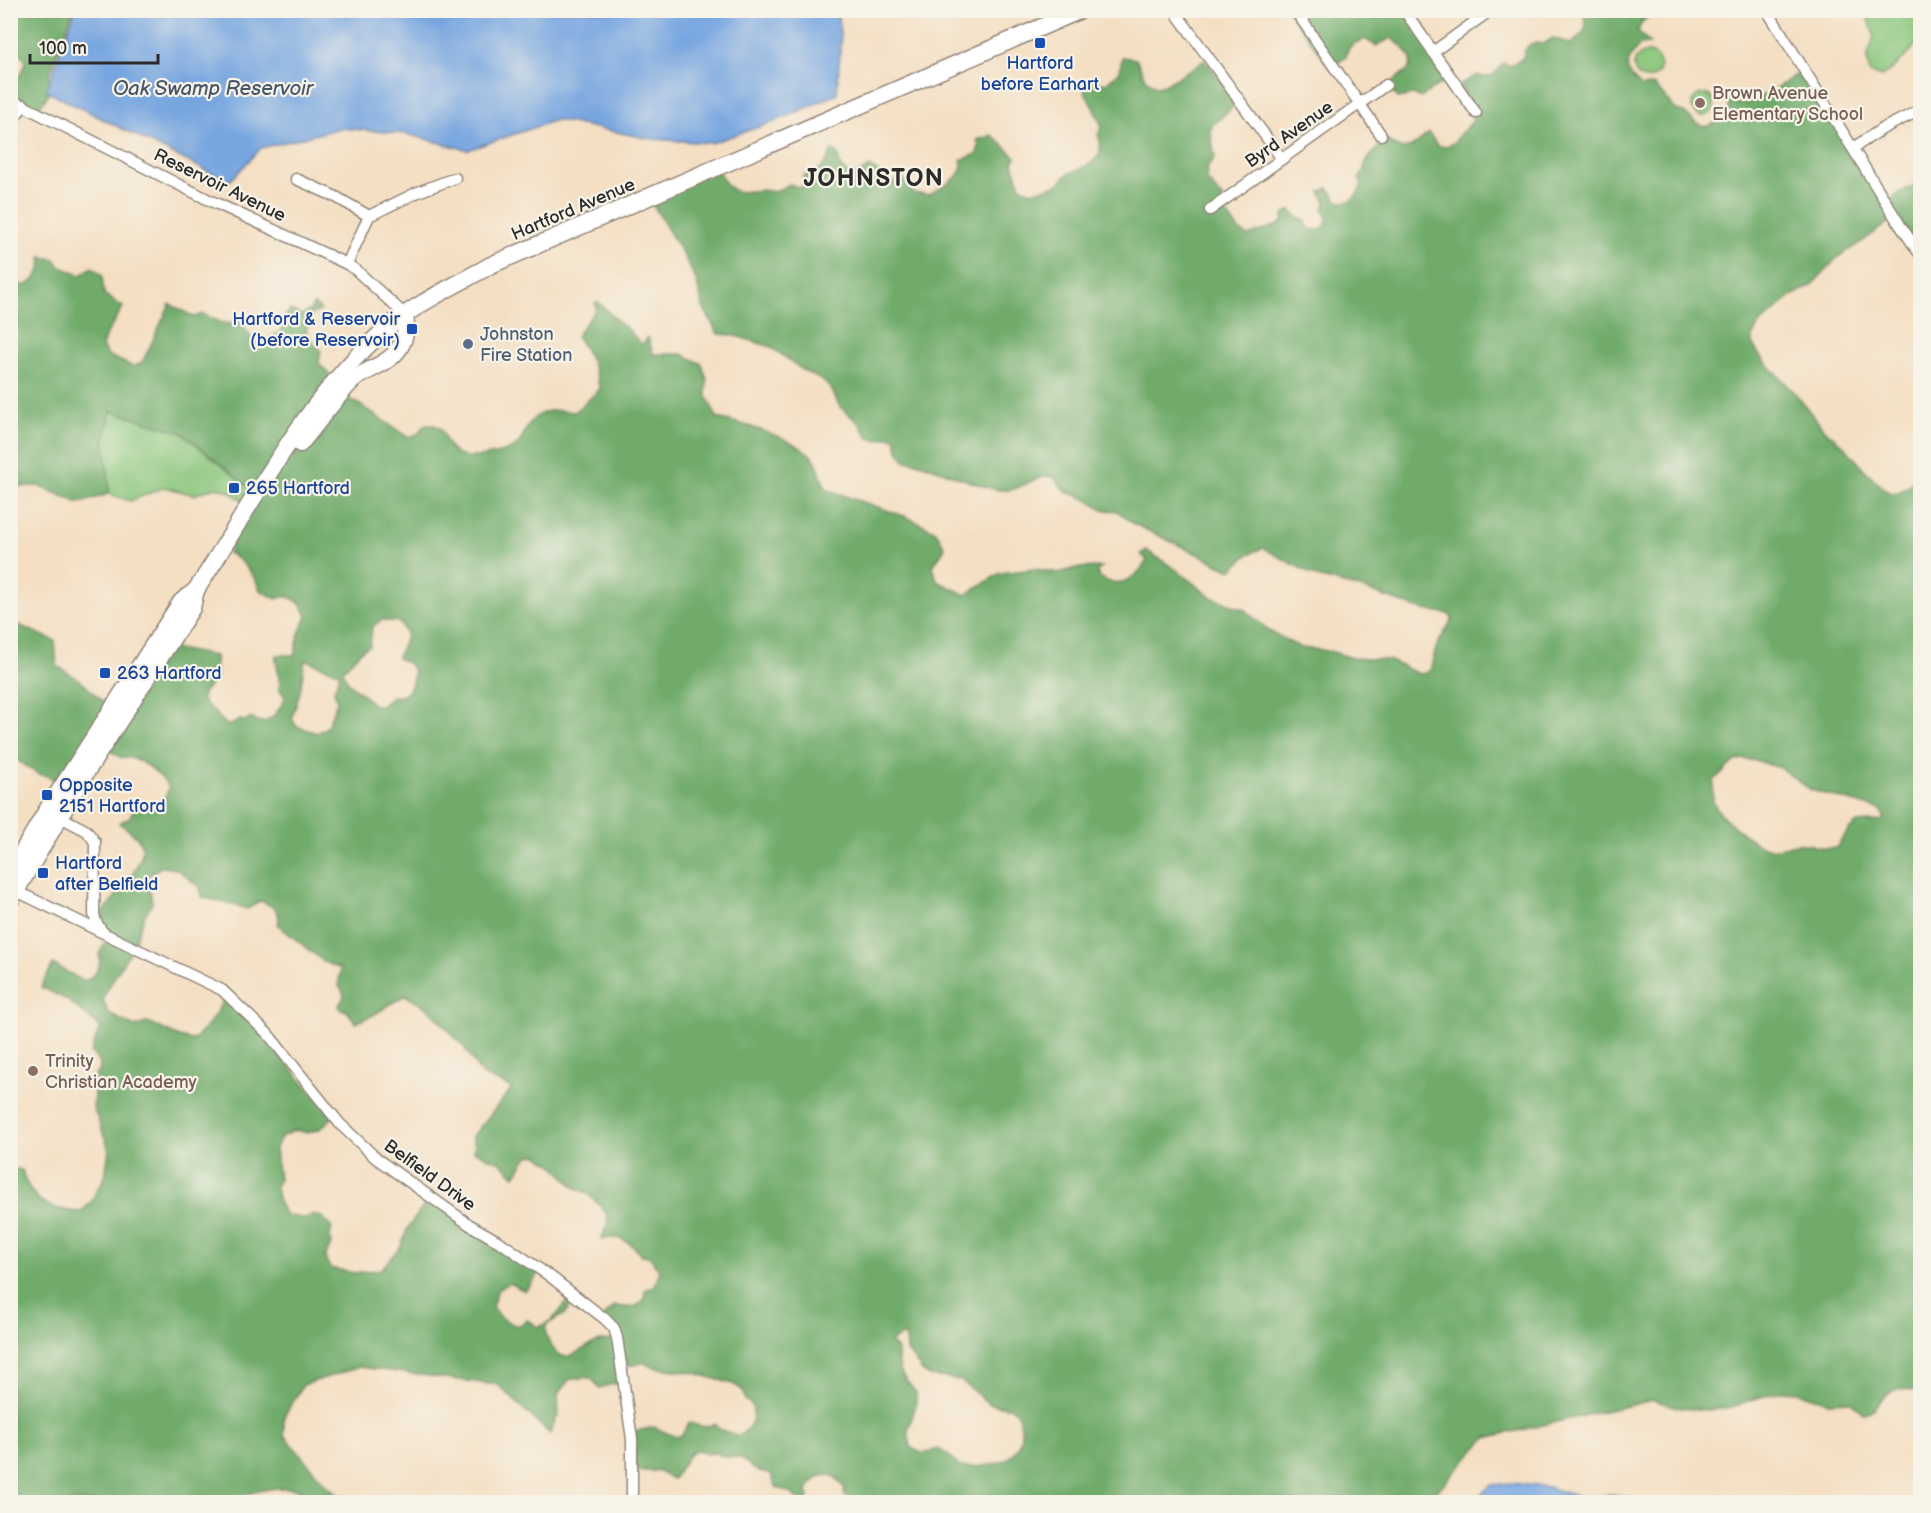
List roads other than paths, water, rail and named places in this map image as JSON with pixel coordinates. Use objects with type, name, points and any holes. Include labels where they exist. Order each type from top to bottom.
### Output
[{"type":"highway","name":"Hartford Avenue","points":[[13,896],[54,813],[181,602],[196,590],[313,409],[360,354],[405,315],[491,266],[1081,10]]},
{"type":"highway","points":[[263,485],[352,382],[398,351],[405,335],[405,315]]},
{"type":"highway","name":"Hartford Avenue","points":[[10,873],[54,813]]},
{"type":"street","points":[[1174,10],[1282,159]]},
{"type":"street","points":[[1295,10],[1381,135]]},
{"type":"street","points":[[1404,10],[1476,113]]},
{"type":"street","points":[[1433,52],[1491,10]]},
{"type":"street","points":[[1767,10],[1920,254]]},
{"type":"street","name":"Byrd Avenue","points":[[1210,210],[1386,86]]},
{"type":"street","name":"Reservoir Avenue","points":[[10,99],[207,199],[347,264],[405,315]]},
{"type":"street","points":[[10,123],[24,105]]},
{"type":"street","points":[[1853,148],[1882,129],[1920,110]]},
{"type":"street","points":[[347,264],[369,216],[418,192],[455,178]]},
{"type":"street","points":[[296,179],[336,197],[369,216]]},
{"type":"street","points":[[54,813],[87,831],[95,842],[94,914],[103,932]]},
{"type":"street","name":"Belfield Drive","points":[[13,896],[103,932],[222,990],[268,1034],[340,1124],[377,1159],[470,1225],[503,1244],[550,1277],[614,1328],[633,1440],[632,1503]]},
{"type":"water","name":"Oak Swamp Reservoir","points":[[75,11],[837,11],[841,39],[837,94],[777,121],[711,143],[651,139],[556,120],[468,150],[406,134],[341,128],[261,148],[229,182],[46,91]]},
{"type":"water","points":[[1511,1483],[1548,1487],[1585,1499],[1612,1494],[1631,1499],[1632,1502],[1482,1502],[1478,1497],[1491,1485]]},
{"type":"place","name":"Hartford before Earhart","points":[[1040,43]]},
{"type":"place","name":"Brown Avenue Elementary School","points":[[1700,103]]},
{"type":"place","name":"Hartford & Reservoir (before Reservoir)","points":[[412,329]]},
{"type":"place","name":"Johnston Fire Station","points":[[468,344]]},
{"type":"place","name":"265 Hartford","points":[[234,488]]},
{"type":"place","name":"263 Hartford","points":[[105,673]]},
{"type":"place","name":"Opposite 2151 Hartford","points":[[47,795]]},
{"type":"place","name":"Hartford after Belfield","points":[[43,873]]},
{"type":"place","name":"Trinity Christian Academy","points":[[33,1071]]},
{"type":"district","name":"JOHNSTON","points":[[874,178]]}]
